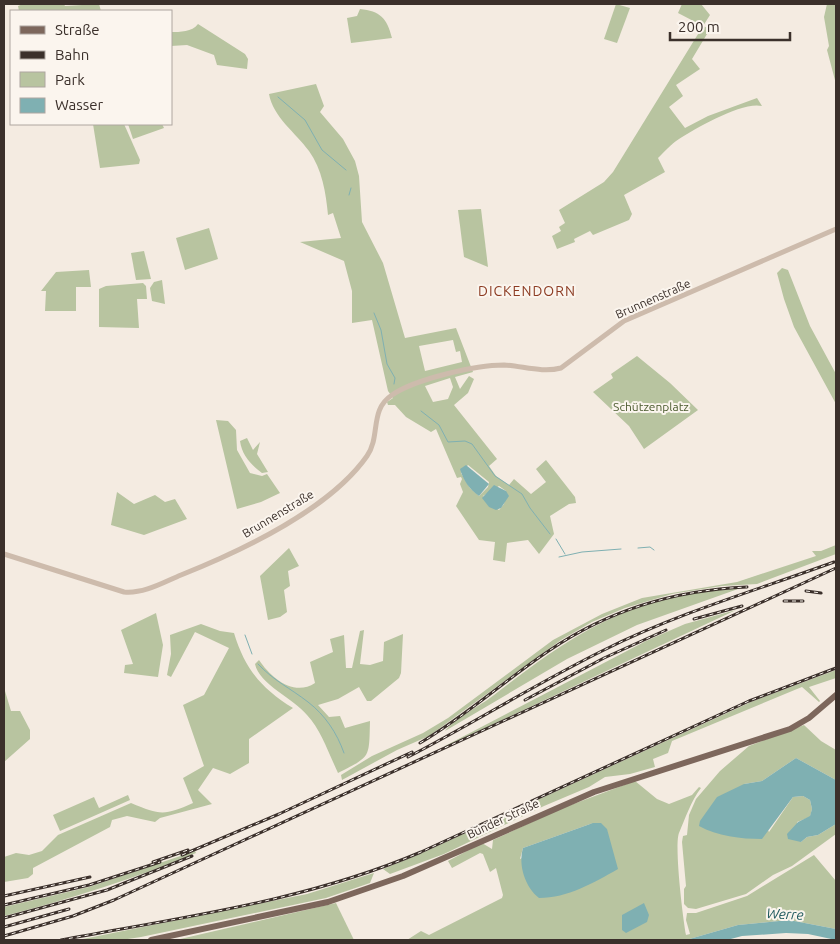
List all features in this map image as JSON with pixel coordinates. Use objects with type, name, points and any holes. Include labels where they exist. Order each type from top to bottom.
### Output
[{"type":"main road","name":"Bünder Straße","points":[[151,940],[166,939],[328,902],[384,883],[594,792],[790,729],[809,718],[836,695]]},
{"type":"street","name":"Brunnenstraße","points":[[4,554],[124,592],[136,592],[152,587],[226,557],[318,503],[344,480],[368,454],[373,445],[378,410],[385,401],[399,391],[476,368],[504,365],[548,370],[561,368],[624,322],[836,230]]},
{"type":"green space","points":[[23,4],[64,4],[65,6],[99,4],[101,10],[19,10],[18,6]]},
{"type":"green space","points":[[616,4],[630,8],[617,43],[604,39]]},
{"type":"green space","points":[[682,4],[701,4],[710,15],[703,26],[678,13]]},
{"type":"green space","points":[[827,4],[836,4],[836,84],[827,50],[829,46],[824,17]]},
{"type":"green space","points":[[360,9],[373,12],[382,17],[388,25],[392,38],[351,43],[347,18],[357,16]]},
{"type":"green space","points":[[198,24],[245,54],[248,59],[247,69],[217,65],[214,55],[187,45],[172,46],[172,32],[182,32]]},
{"type":"green space","points":[[703,26],[710,29],[692,59],[700,69],[676,85],[683,96],[669,107],[685,128],[708,116],[757,98],[762,106],[732,111],[708,122],[676,141],[658,158],[665,172],[624,195],[632,214],[629,220],[593,235],[590,231],[574,239],[575,242],[557,249],[552,236],[561,231],[559,227],[565,223],[559,210],[604,182],[613,172]]},
{"type":"green space","points":[[316,84],[324,106],[320,112],[343,139],[355,161],[359,176],[362,222],[383,263],[405,338],[456,328],[473,372],[455,377],[460,389],[469,376],[474,379],[468,393],[454,405],[497,459],[489,466],[496,476],[509,485],[514,479],[531,494],[546,482],[536,469],[546,460],[575,497],[576,503],[569,504],[550,516],[554,534],[539,554],[528,540],[507,543],[505,562],[493,560],[495,542],[479,540],[456,506],[463,492],[460,484],[462,479],[461,477],[457,478],[436,429],[431,432],[406,417],[395,405],[388,405],[387,402],[393,398],[388,391],[372,320],[352,323],[352,291],[344,261],[300,242],[341,238],[333,213],[328,215],[323,182],[313,158],[304,144],[275,110],[269,94]],"holes":[[[453,340],[456,352],[460,351],[462,362],[425,371],[419,346]],[[450,378],[453,387],[448,399],[433,402],[425,386]],[[468,465],[489,482],[488,487],[479,496],[470,488],[461,473]],[[499,486],[506,491],[504,504],[499,510],[483,496]]]},
{"type":"green space","points":[[93,125],[124,125],[140,160],[139,164],[100,168]]},
{"type":"green space","points":[[128,125],[162,125],[164,128],[133,139]]},
{"type":"green space","points":[[481,209],[488,267],[464,257],[458,210]]},
{"type":"green space","points":[[209,228],[218,259],[185,270],[176,238]]},
{"type":"green space","points":[[144,251],[151,279],[136,280],[131,253]]},
{"type":"green space","points":[[782,268],[788,270],[810,326],[836,374],[836,404],[794,327],[777,273]]},
{"type":"green space","points":[[89,270],[91,287],[76,287],[76,311],[45,311],[46,291],[41,291],[56,272]]},
{"type":"green space","points":[[162,280],[165,304],[152,301],[150,288],[154,282]]},
{"type":"green space","points":[[143,283],[146,286],[147,299],[137,299],[139,328],[99,327],[99,289],[106,286]]},
{"type":"green space","name":"Schützenplatz","points":[[637,356],[670,383],[698,410],[644,449],[629,426],[593,392],[613,378],[611,374]]},
{"type":"green space","points":[[216,420],[228,421],[236,430],[237,450],[250,473],[262,476],[267,474],[280,493],[261,502],[237,509]]},
{"type":"green space","points":[[247,438],[253,450],[260,442],[257,454],[268,472],[262,473],[250,463],[245,455],[240,441]]},
{"type":"green space","points":[[117,492],[134,504],[155,495],[165,502],[175,499],[187,519],[144,535],[111,525]]},
{"type":"green space","points":[[836,545],[836,554],[757,584],[722,586],[672,594],[625,608],[592,622],[561,640],[429,736],[397,750],[342,780],[341,775],[372,756],[423,733],[448,718],[553,640],[602,614],[642,598],[737,582],[816,556],[812,551],[821,551]]},
{"type":"green space","points":[[289,548],[299,566],[288,571],[290,586],[284,590],[287,612],[280,617],[268,620],[260,576]]},
{"type":"green space","points":[[738,589],[637,625],[567,659],[445,731],[454,722],[538,662],[583,633],[606,621],[630,610],[685,595]]},
{"type":"green space","points":[[736,610],[445,746],[646,641],[685,624]]},
{"type":"green space","points":[[156,613],[163,645],[158,677],[124,673],[125,665],[133,664],[121,630]]},
{"type":"green space","points":[[201,624],[220,631],[234,633],[243,657],[263,685],[293,708],[249,739],[249,763],[230,774],[213,768],[198,790],[212,804],[160,818],[155,822],[127,816],[112,820],[110,827],[33,868],[33,874],[28,878],[4,882],[4,857],[16,853],[29,855],[42,851],[58,835],[131,803],[156,812],[168,812],[193,803],[183,778],[204,766],[183,705],[204,695],[229,648],[195,632],[171,677],[167,675],[171,654],[170,635]]},
{"type":"green space","points":[[364,630],[360,664],[370,665],[383,661],[384,642],[403,634],[401,673],[399,678],[371,701],[367,701],[359,687],[338,699],[318,705],[329,717],[340,716],[345,728],[370,721],[369,743],[366,755],[357,763],[338,773],[321,735],[312,721],[301,709],[263,678],[255,664],[259,660],[276,679],[284,684],[291,687],[307,687],[315,683],[310,662],[333,652],[330,639],[344,635],[346,668],[352,668],[360,631]]},
{"type":"green space","points":[[836,670],[836,678],[809,687],[819,702],[802,687],[672,741],[668,753],[653,759],[655,767],[630,774],[605,777],[589,787],[544,806],[444,854],[390,874],[383,869],[422,853],[751,702]]},
{"type":"green space","points":[[5,691],[11,711],[20,711],[30,730],[30,739],[4,762]]},
{"type":"green space","points":[[804,725],[821,741],[836,750],[836,780],[796,758],[762,781],[744,784],[769,832],[793,797],[803,796],[810,800],[812,809],[810,817],[797,822],[801,842],[807,837],[818,835],[836,824],[836,834],[792,866],[773,875],[746,894],[696,909],[688,908],[684,904],[684,889],[686,886],[682,842],[683,836],[687,835],[689,815],[696,799],[720,771],[749,746]]},
{"type":"green space","points":[[635,781],[657,799],[669,804],[692,795],[699,787],[701,788],[688,810],[678,840],[680,882],[686,935],[690,934],[686,920],[687,913],[696,913],[747,896],[814,855],[836,881],[836,929],[789,920],[738,925],[686,940],[407,940],[421,931],[429,935],[502,898],[503,895],[496,868],[490,872],[483,854],[480,853],[452,868],[448,861],[482,843],[492,849],[493,840],[560,809]],"holes":[[[593,823],[520,859],[523,848]]]},
{"type":"green space","points":[[128,795],[130,800],[60,831],[53,815],[94,797],[99,808]]},
{"type":"green space","points":[[195,851],[196,853],[125,880],[53,903],[4,916],[4,907],[89,887]]},
{"type":"green space","points":[[374,873],[370,883],[326,898],[141,937],[121,940],[78,940],[307,894]]},
{"type":"green space","points":[[336,903],[354,940],[176,940]]},
{"type":"water","points":[[466,465],[489,484],[479,496],[470,488],[461,473],[460,469]]},
{"type":"water","points":[[494,485],[506,491],[509,496],[501,508],[496,510],[489,507],[482,498]]},
{"type":"water","points":[[796,758],[836,780],[836,824],[818,835],[807,837],[801,842],[788,839],[787,834],[798,822],[810,816],[812,809],[810,800],[803,796],[793,797],[762,839],[729,836],[699,826],[700,821],[717,797],[744,784],[762,781]]},
{"type":"water","points":[[593,823],[601,823],[607,829],[618,869],[570,893],[539,898],[526,882],[521,861],[523,848]]},
{"type":"water","points":[[644,903],[649,915],[647,922],[626,933],[622,930],[622,915]]},
{"type":"water","points":[[789,920],[836,929],[836,940],[808,934],[786,933],[742,936],[727,940],[686,940],[738,925]]},
{"type":"waterway","points":[[278,97],[305,120],[322,150],[346,170]]},
{"type":"waterway","points":[[349,195],[351,188]]},
{"type":"waterway","points":[[374,313],[381,330],[387,364],[395,378],[394,384]]},
{"type":"waterway","points":[[421,411],[439,425],[448,442],[465,441],[472,444],[495,476],[522,494],[550,534]]},
{"type":"waterway","points":[[556,539],[565,554]]},
{"type":"waterway","points":[[638,548],[650,547],[654,550]]},
{"type":"waterway","points":[[559,557],[582,552],[621,549]]},
{"type":"waterway","points":[[245,635],[252,654]]},
{"type":"waterway","points":[[258,664],[320,713],[338,738],[344,753]]},
{"type":"railway","points":[[408,757],[554,676],[632,637],[689,613],[834,562]]},
{"type":"railway","points":[[4,936],[73,916],[114,900],[836,568]]},
{"type":"railway","points":[[420,743],[550,650],[596,624],[620,613],[669,598],[695,592],[747,587]]},
{"type":"railway","points":[[806,591],[821,593]]},
{"type":"railway","points":[[784,601],[803,601]]},
{"type":"railway","points":[[694,619],[742,606]]},
{"type":"railway","points":[[525,700],[604,658],[666,630]]},
{"type":"railway","points":[[61,940],[244,906],[333,883],[378,869],[421,852],[749,701],[836,668]]},
{"type":"railway","points":[[182,855],[279,814],[412,752]]},
{"type":"railway","points":[[153,862],[188,850]]},
{"type":"railway","points":[[4,918],[107,890],[192,856]]},
{"type":"railway","points":[[4,905],[89,885],[160,862]]},
{"type":"railway","points":[[4,896],[90,877]]},
{"type":"railway","points":[[4,927],[69,909]]},
{"type":"district","name":"DICKENDORN","points":[[527,291]]},
{"type":"water label","name":"Werre","points":[[785,914]]}]
